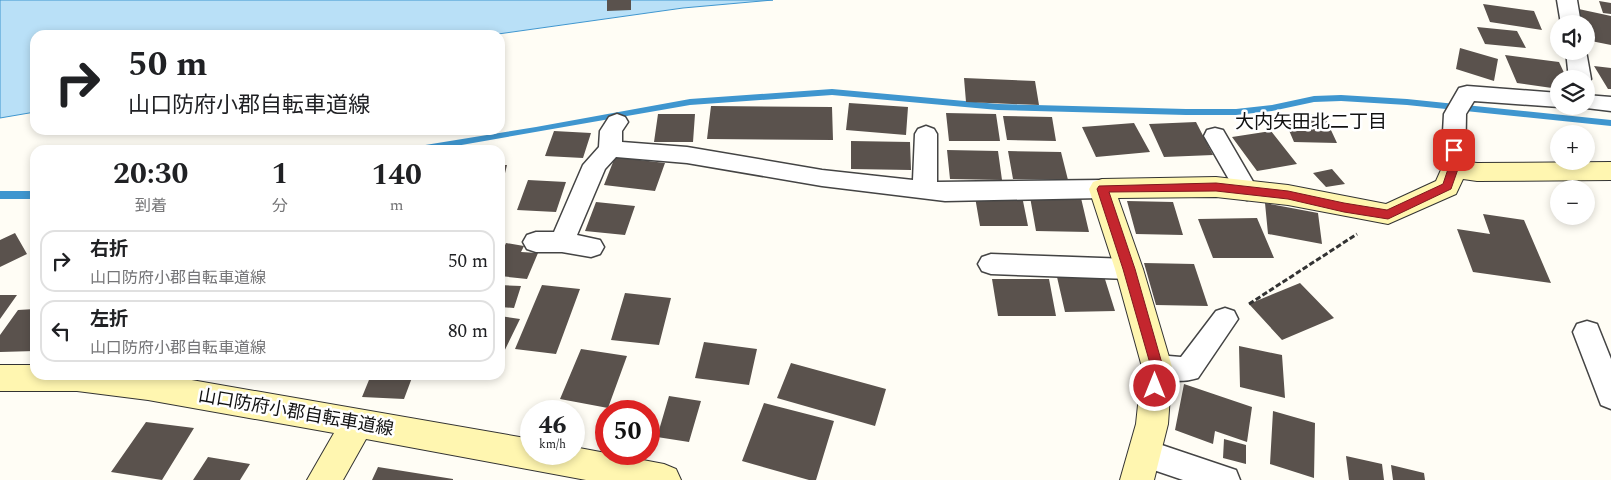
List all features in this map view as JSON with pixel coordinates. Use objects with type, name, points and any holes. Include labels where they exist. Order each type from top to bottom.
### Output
[{"type":"main road","points":[[1140,467],[1152,424],[1157,367],[1129,269],[1102,189],[1216,187],[1288,195],[1344,208],[1388,214],[1447,187],[1453,169],[1477,172],[1611,171]]},
{"type":"main road","name":"山口防府小郡自転車道線","points":[[0,378],[30,378]]},
{"type":"main road","name":"山口防府小郡自転車道線","points":[[95,380],[148,386],[520,452]]},
{"type":"main road","points":[[324,480],[358,424]]},
{"type":"main road","name":"山口防府小郡自転車道線","points":[[585,464],[664,480]]},
{"type":"street","points":[[1567,0],[1570,15]]},
{"type":"street","points":[[1453,169],[1455,114],[1467,93],[1550,99]]},
{"type":"street","points":[[1595,103],[1611,104]]},
{"type":"street","points":[[562,242],[595,165],[610,149],[611,131],[617,122]]},
{"type":"street","points":[[925,190],[926,134]]},
{"type":"street","points":[[1215,136],[1247,190]]},
{"type":"street","points":[[610,149],[687,155],[822,178],[945,192],[1102,189]]},
{"type":"street","points":[[536,242],[562,242],[591,247]]},
{"type":"street","points":[[991,264],[1129,269]]},
{"type":"street","points":[[1157,367],[1188,369],[1225,319]]},
{"type":"street","points":[[1597,348],[1611,396]]},
{"type":"street","points":[[1140,467],[1225,480]]},
{"type":"path","points":[[1225,319],[1388,214]]},
{"type":"water","points":[[0,0],[773,0],[683,8],[505,33],[505,30],[30,30],[30,113],[0,118]]},
{"type":"building","points":[[607,0],[631,0],[631,10],[607,11]]},
{"type":"building","points":[[1599,1],[1611,3],[1611,14],[1603,13]]},
{"type":"building","points":[[1483,4],[1534,11],[1542,30],[1490,22]]},
{"type":"building","points":[[1574,8],[1611,16],[1611,45],[1595,42],[1595,15],[1575,15]]},
{"type":"building","points":[[1477,27],[1517,31],[1526,48],[1485,44]]},
{"type":"building","points":[[1460,48],[1498,59],[1494,81],[1456,69]]},
{"type":"building","points":[[1505,55],[1559,62],[1563,70],[1550,70],[1550,88],[1517,83]]},
{"type":"building","points":[[1594,66],[1611,68],[1611,89],[1608,89]]},
{"type":"building","points":[[964,78],[1035,81],[1039,105],[966,102]]},
{"type":"building","points":[[849,103],[908,107],[906,135],[846,130]]},
{"type":"building","points":[[711,106],[832,107],[833,140],[707,139]]},
{"type":"building","points":[[946,113],[996,114],[1000,141],[949,141]]},
{"type":"building","points":[[658,114],[695,114],[693,142],[654,142]]},
{"type":"building","points":[[1282,114],[1324,115],[1337,143],[1294,142]]},
{"type":"building","points":[[1003,116],[1052,117],[1056,141],[1007,140]]},
{"type":"building","points":[[1196,122],[1213,155],[1164,157],[1149,124]]},
{"type":"building","points":[[1134,123],[1150,152],[1096,157],[1082,127]]},
{"type":"building","points":[[554,131],[591,133],[583,158],[545,156]]},
{"type":"building","points":[[1271,131],[1297,164],[1257,171],[1232,137]]},
{"type":"building","points":[[851,141],[910,142],[911,170],[851,169]]},
{"type":"building","points":[[947,150],[998,151],[1002,180],[950,179]]},
{"type":"building","points":[[1008,151],[1061,152],[1068,180],[1013,179]]},
{"type":"building","points":[[615,157],[665,163],[655,191],[604,185]]},
{"type":"building","points":[[1332,169],[1345,184],[1326,187],[1313,173]]},
{"type":"building","points":[[528,180],[566,182],[556,212],[517,210]]},
{"type":"building","points":[[1022,196],[1028,226],[980,226],[975,197]]},
{"type":"building","points":[[1030,197],[1081,198],[1089,232],[1036,231]]},
{"type":"building","points":[[1127,201],[1173,202],[1183,235],[1136,234]]},
{"type":"building","points":[[596,202],[635,206],[625,235],[585,231]]},
{"type":"building","points":[[1265,203],[1318,213],[1322,244],[1268,234]]},
{"type":"building","points":[[1483,214],[1524,220],[1551,283],[1473,272],[1457,229],[1490,234]]},
{"type":"building","points":[[1257,218],[1274,258],[1213,258],[1198,219]]},
{"type":"building","points":[[15,233],[27,254],[0,267],[0,240]]},
{"type":"building","points":[[506,243],[524,246],[521,252],[538,253],[527,279],[505,277]]},
{"type":"building","points":[[1144,263],[1194,264],[1208,306],[1156,305]]},
{"type":"building","points":[[1104,276],[1115,311],[1065,312],[1057,277]]},
{"type":"building","points":[[992,279],[1049,279],[1056,316],[998,316]]},
{"type":"building","points":[[1300,283],[1334,318],[1282,340],[1249,304]]},
{"type":"building","points":[[505,285],[521,286],[514,308],[505,307]]},
{"type":"building","points":[[542,285],[580,289],[556,354],[515,349]]},
{"type":"building","points":[[625,293],[671,298],[659,345],[611,340]]},
{"type":"building","points":[[0,295],[17,295],[0,319]]},
{"type":"building","points":[[30,309],[30,351],[0,352],[0,335],[18,310]]},
{"type":"building","points":[[505,317],[520,319],[505,350]]},
{"type":"building","points":[[704,342],[757,349],[749,385],[695,378]]},
{"type":"building","points":[[1239,346],[1282,355],[1285,398],[1240,387]]},
{"type":"building","points":[[581,349],[627,356],[611,400],[595,400],[595,406],[585,404],[585,400],[560,399]]},
{"type":"building","points":[[791,363],[886,389],[875,426],[777,398]]},
{"type":"building","points":[[369,380],[411,380],[404,399],[362,397]]},
{"type":"building","points":[[1184,384],[1252,407],[1247,442],[1215,431],[1213,444],[1175,430]]},
{"type":"building","points":[[669,396],[701,401],[689,442],[660,437],[660,427]]},
{"type":"building","points":[[764,403],[834,421],[816,480],[809,480],[742,461]]},
{"type":"building","points":[[1273,411],[1315,423],[1314,478],[1270,464]]},
{"type":"building","points":[[146,422],[194,428],[162,480],[111,472]]},
{"type":"building","points":[[1224,439],[1246,445],[1246,464],[1223,458]]},
{"type":"building","points":[[1346,456],[1382,464],[1384,480],[1349,480]]},
{"type":"building","points":[[208,457],[250,464],[240,480],[193,480]]},
{"type":"building","points":[[1391,465],[1424,473],[1425,480],[1393,480]]},
{"type":"building","points":[[378,467],[453,479],[453,480],[372,480]]},
{"type":"waterway","points":[[444,145],[690,102],[832,92],[998,107],[1186,112],[1236,112],[1272,108],[1314,99],[1341,98],[1407,102],[1611,123]]},
{"type":"waterway","points":[[0,195],[30,195]]},
{"type":"district","name":"大内矢田北二丁目","points":[[1311,121]]},
{"type":"route","points":[[1155,386],[1157,367],[1129,269],[1102,189],[1216,187],[1288,195],[1344,208],[1388,214],[1447,187],[1453,169],[1454,150]]}]
